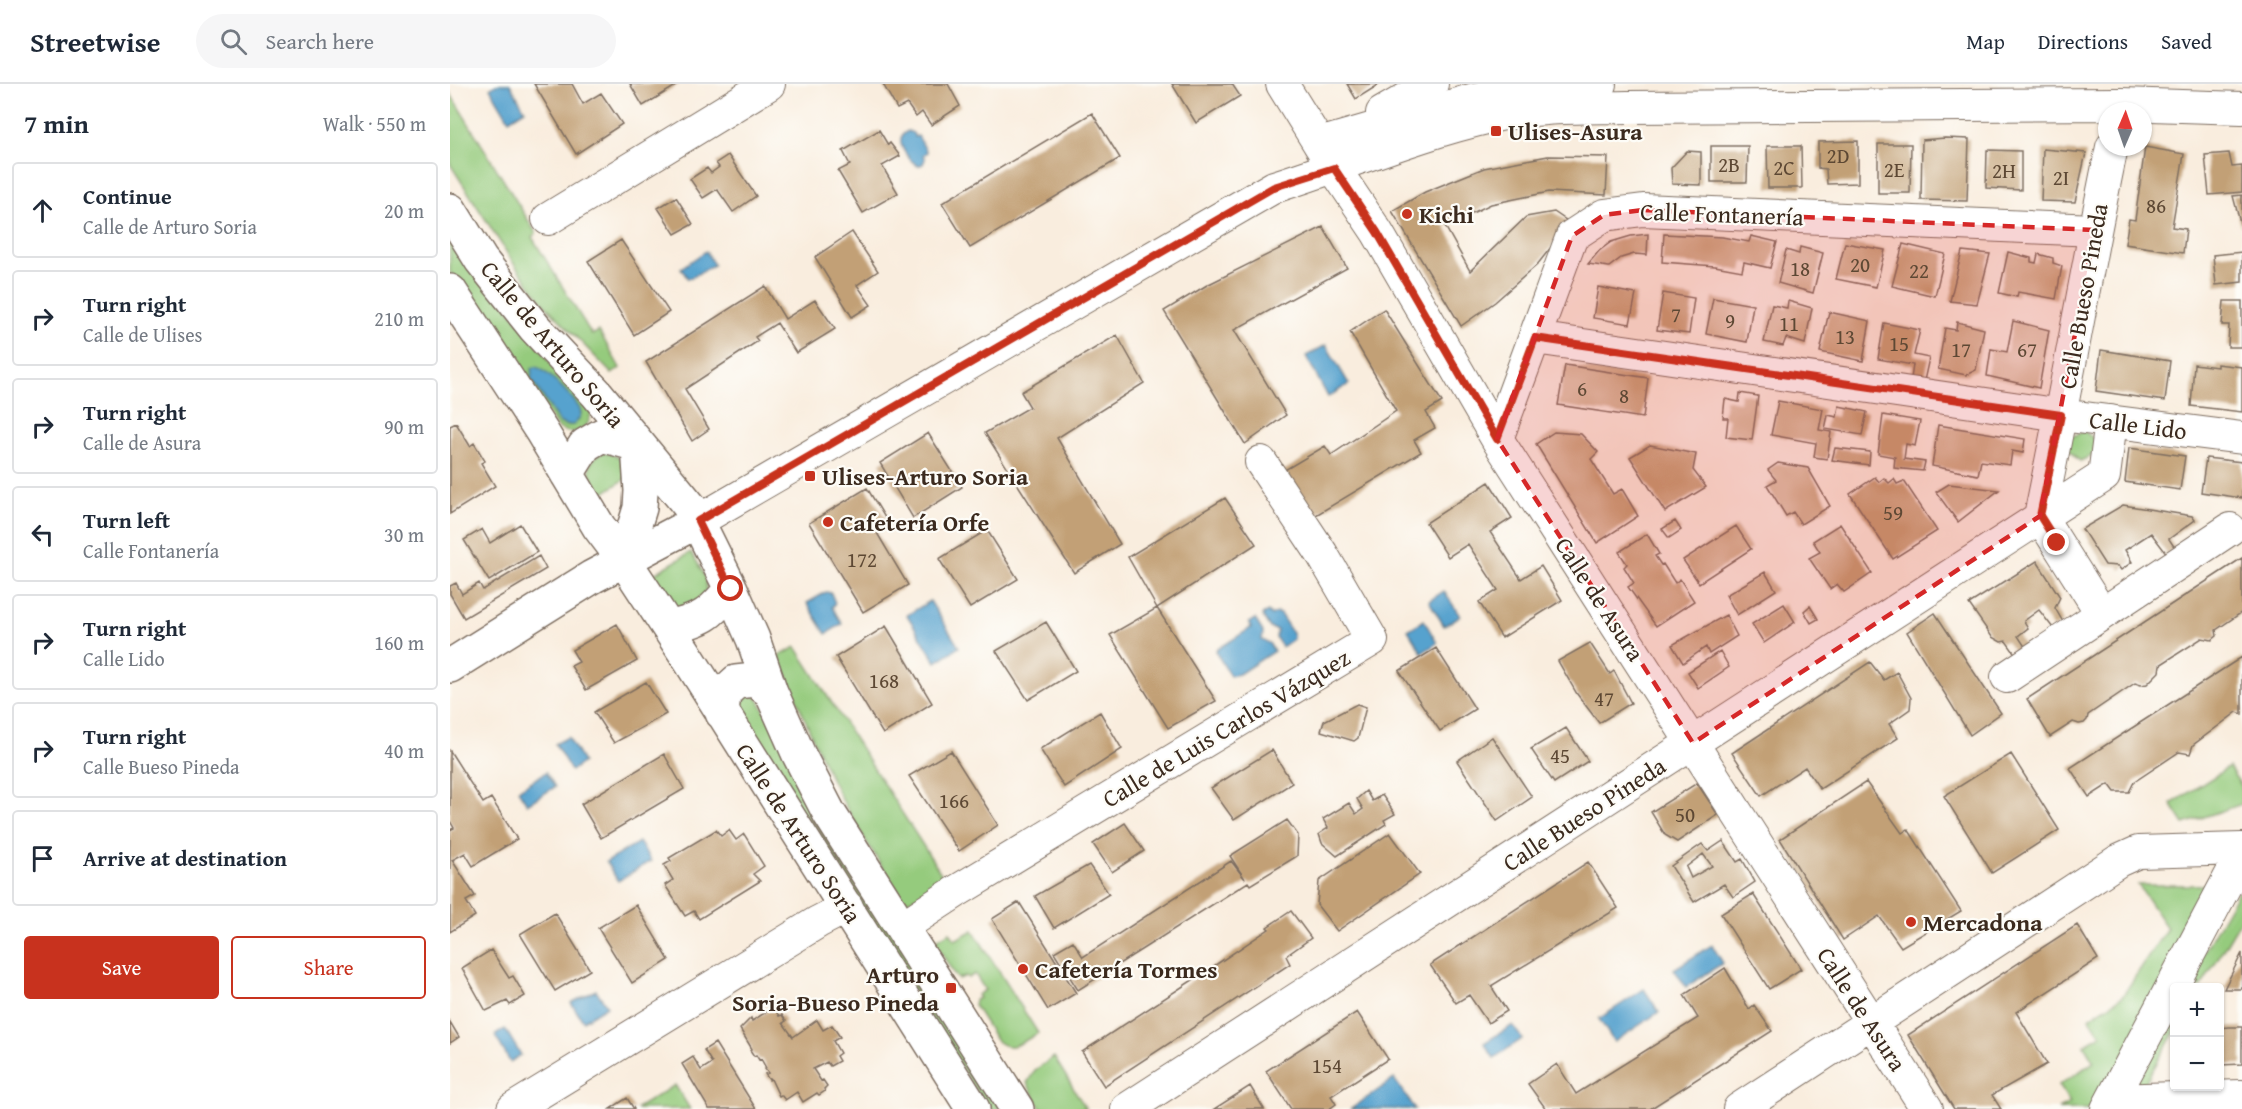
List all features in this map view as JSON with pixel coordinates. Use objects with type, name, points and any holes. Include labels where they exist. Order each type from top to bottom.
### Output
[{"type":"main road","name":"Calle de Arturo Soria","points":[[450,210],[482,260],[535,328],[597,394],[691,508],[753,639],[771,692],[799,755],[829,813],[1017,1109]]},
{"type":"main road","name":"Calle de Arturo Soria","points":[[450,291],[599,527],[669,628],[973,1109]]},
{"type":"main road","name":"Calle de Arturo Soria","points":[[567,474],[585,446],[602,435],[638,446]]},
{"type":"main road","name":"Calle de Arturo Soria","points":[[624,560],[640,508],[638,446]]},
{"type":"main road","points":[[450,666],[592,577],[698,521]]},
{"type":"main road","points":[[669,628],[700,619],[713,610],[731,589]]},
{"type":"main road","points":[[722,713],[724,693],[736,682],[755,680],[771,692]]},
{"type":"street","points":[[548,219],[770,84]]},
{"type":"street","name":"Calle de Asura","points":[[1282,84],[1377,232],[1497,439],[1927,1109]]},
{"type":"street","points":[[698,521],[1327,156],[1380,114],[1432,84]]},
{"type":"street","points":[[1327,156],[1474,99],[1544,87],[1600,84]]},
{"type":"street","points":[[1327,156],[1394,145],[1494,116],[1556,109],[2098,107]]},
{"type":"street","points":[[2152,107],[2242,108]]},
{"type":"street","name":"Calle Bueso Pineda","points":[[2040,516],[2110,156]]},
{"type":"street","name":"Calle Fontanería","points":[[1497,439],[1572,236],[1604,215],[1643,210],[2095,230]]},
{"type":"street","name":"Calle Lido","points":[[1535,338],[2061,415],[2242,438]]},
{"type":"street","name":"Calle Bueso Pineda","points":[[1127,1109],[2104,476],[2111,421]]},
{"type":"street","name":"Calle de Luis Carlos Vázquez","points":[[902,927],[967,885],[1372,640],[1322,555],[1261,462]]},
{"type":"street","points":[[2040,516],[2102,614]]},
{"type":"street","points":[[2007,677],[2230,529]]},
{"type":"street","points":[[1739,1109],[2118,861],[2138,852],[2242,849]]},
{"type":"street","points":[[2109,1105],[2242,854]]},
{"type":"street","points":[[513,1109],[808,928],[847,907]]},
{"type":"street","points":[[2109,1105],[2242,1096]]},
{"type":"highlighted area","points":[[1643,210],[2095,230],[2040,516],[1693,743],[1497,439],[1572,236],[1604,215]]},
{"type":"green space","points":[[450,93],[536,233],[532,237],[592,335],[599,331],[620,368],[612,374],[546,306],[514,264],[450,164]]},
{"type":"green space","points":[[450,235],[591,412],[584,428],[569,432],[557,427],[500,341],[450,272]]},
{"type":"green space","points":[[2084,431],[2097,441],[2094,455],[2080,461],[2068,450],[2069,438]]},
{"type":"green space","points":[[604,452],[621,459],[629,477],[600,495],[593,483],[590,466],[597,456]]},
{"type":"green space","points":[[691,552],[705,580],[705,599],[674,610],[649,577]]},
{"type":"green space","points":[[796,647],[942,875],[942,883],[909,901],[903,900],[864,837],[821,758],[779,656]]},
{"type":"green space","points":[[753,691],[1000,1109],[988,1109],[736,712],[739,694]]},
{"type":"green space","points":[[2229,767],[2242,787],[2242,804],[2184,824],[2171,804]]},
{"type":"green space","points":[[2138,885],[2220,885],[2099,1109],[2058,1109],[2070,1103],[2059,1085],[2094,1062],[2084,1045],[2101,1035],[2089,1018],[2122,997],[2167,928]]},
{"type":"green space","points":[[2242,885],[2242,918],[2203,983],[2186,983]]},
{"type":"green space","points":[[973,930],[1038,1033],[1017,1045],[1006,1046],[996,1040],[974,1005],[975,1000],[979,998],[977,995],[985,990],[975,974],[968,978],[966,976],[959,979],[956,977],[934,941],[950,932],[955,940]]},
{"type":"green space","points":[[2170,1010],[2170,1040],[2139,1094],[2122,1094]]},
{"type":"green space","points":[[1054,1057],[1086,1109],[1041,1109],[1027,1083],[1035,1070]]},
{"type":"green space","points":[[675,1085],[690,1109],[637,1109],[637,1108]]},
{"type":"water","points":[[496,84],[510,84],[525,110],[509,120],[490,88]]},
{"type":"water","points":[[908,131],[915,137],[918,136],[927,152],[923,155],[925,159],[923,164],[918,166],[906,154],[901,144],[903,134]]},
{"type":"water","points":[[706,251],[714,265],[688,279],[681,268]]},
{"type":"water","points":[[1326,345],[1349,384],[1328,397],[1306,356]]},
{"type":"water","points":[[535,367],[553,379],[579,408],[581,414],[574,425],[560,423],[531,379],[532,369]]},
{"type":"water","points":[[1444,591],[1460,616],[1444,626],[1429,601]]},
{"type":"water","points":[[826,592],[831,593],[835,603],[832,607],[842,624],[826,634],[807,603]]},
{"type":"water","points":[[930,601],[959,647],[936,662],[907,615]]},
{"type":"water","points":[[1268,612],[1271,616],[1276,613],[1280,614],[1293,634],[1293,639],[1282,647],[1276,638],[1277,630],[1270,628],[1262,615]]},
{"type":"water","points":[[1255,619],[1263,632],[1262,640],[1269,643],[1274,651],[1239,674],[1230,676],[1216,650],[1251,628],[1249,623]]},
{"type":"water","points":[[1424,620],[1437,643],[1422,653],[1408,630]]},
{"type":"water","points":[[568,737],[583,762],[571,771],[555,744]]},
{"type":"water","points":[[546,772],[555,787],[527,804],[518,790]]},
{"type":"water","points":[[639,842],[651,861],[618,881],[606,862]]},
{"type":"water","points":[[1712,945],[1723,963],[1686,987],[1674,969]]},
{"type":"water","points":[[1644,989],[1659,1012],[1614,1042],[1599,1019]]},
{"type":"water","points":[[596,990],[607,1006],[583,1021],[571,1003]]},
{"type":"water","points":[[1513,1025],[1522,1039],[1494,1058],[1484,1043]]},
{"type":"water","points":[[505,1029],[521,1055],[510,1062],[495,1035]]},
{"type":"water","points":[[1394,1079],[1415,1109],[1351,1109]]},
{"type":"building","points":[[534,84],[572,84],[583,104],[601,93],[622,124],[576,154]]},
{"type":"building","points":[[630,84],[679,84],[643,106]]},
{"type":"building","points":[[883,84],[948,84],[960,106],[931,125],[922,112],[916,117],[907,104],[897,109]]},
{"type":"building","points":[[1172,84],[1232,84],[1240,96],[1196,123]]},
{"type":"building","points":[[1347,84],[1380,84],[1356,99]]},
{"type":"building","points":[[1092,113],[1120,158],[970,248],[942,203]]},
{"type":"building","points":[[879,130],[888,145],[890,143],[900,156],[882,166],[898,193],[863,213],[838,171],[850,165],[843,151]]},
{"type":"building","points":[[1969,139],[1967,201],[1921,200],[1922,140]]},
{"type":"building","points":[[1858,141],[1858,183],[1827,184],[1826,169],[1818,168],[1818,142]]},
{"type":"building","points":[[1878,144],[1911,144],[1910,193],[1878,193]]},
{"type":"building","points":[[1711,146],[1748,146],[1747,182],[1711,182]]},
{"type":"building","points":[[1767,146],[1801,146],[1802,188],[1768,188]]},
{"type":"building","points":[[2152,148],[2184,154],[2172,227],[2186,229],[2183,253],[2125,244],[2129,219],[2135,220],[2144,156],[2152,156]]},
{"type":"building","points":[[2043,149],[2086,153],[2075,202],[2041,201]]},
{"type":"building","points":[[1987,150],[2021,151],[2021,190],[1986,188]]},
{"type":"building","points":[[1687,151],[1701,152],[1701,185],[1672,184],[1671,168]]},
{"type":"building","points":[[2229,153],[2232,167],[2242,166],[2242,192],[2209,195],[2205,155]]},
{"type":"building","points":[[728,155],[756,196],[733,212],[717,189],[703,198],[690,179],[707,168],[711,173],[719,167],[716,163]]},
{"type":"building","points":[[1548,156],[1608,157],[1606,195],[1549,192],[1491,204],[1445,226],[1470,271],[1526,217],[1554,212],[1570,223],[1537,265],[1495,302],[1461,326],[1392,211],[1425,192],[1484,168]]},
{"type":"building","points":[[2242,195],[2242,226],[2241,226],[2233,196]]},
{"type":"building","points":[[676,197],[693,224],[675,234],[658,208]]},
{"type":"building","points":[[1323,227],[1347,268],[1234,330],[1286,415],[1245,444],[1164,311],[1207,285]]},
{"type":"building","points":[[852,232],[878,271],[857,285],[871,305],[852,317],[815,257]]},
{"type":"building","points":[[1648,234],[1647,255],[1634,254],[1621,258],[1609,267],[1588,264],[1611,242]]},
{"type":"building","points":[[1664,234],[1722,237],[1749,242],[1751,236],[1777,242],[1770,268],[1744,262],[1742,271],[1715,266],[1662,262]]},
{"type":"building","points":[[621,240],[669,312],[634,335],[588,261]]},
{"type":"building","points":[[1845,243],[1885,250],[1876,287],[1836,279]]},
{"type":"building","points":[[1903,244],[1945,254],[1935,296],[1892,286]]},
{"type":"building","points":[[1800,247],[1823,253],[1813,293],[1778,283],[1786,250],[1799,254]]},
{"type":"building","points":[[1962,251],[1990,254],[1977,304],[1950,301]]},
{"type":"building","points":[[2008,252],[2031,258],[2031,262],[2036,263],[2038,254],[2053,258],[2053,263],[2062,266],[2056,299],[2018,292],[2017,297],[1999,293]]},
{"type":"building","points":[[2242,252],[2242,282],[2216,285],[2213,255]]},
{"type":"building","points":[[765,286],[785,319],[815,300],[835,329],[796,353],[777,323],[755,337],[758,341],[685,389],[709,429],[692,441],[646,362]]},
{"type":"building","points":[[1598,287],[1636,294],[1630,324],[1593,318]]},
{"type":"building","points":[[1663,293],[1694,298],[1689,334],[1657,330]]},
{"type":"building","points":[[1713,298],[1753,305],[1747,342],[1706,334]]},
{"type":"building","points":[[1788,301],[1812,308],[1805,344],[1786,338],[1783,346],[1764,342],[1772,305],[1787,308]]},
{"type":"building","points":[[2224,301],[2242,301],[2242,347],[2228,347],[2229,325],[2222,325]]},
{"type":"building","points":[[1384,309],[1442,402],[1426,412],[1435,428],[1414,440],[1421,452],[1311,518],[1283,471],[1325,446],[1331,455],[1396,411],[1350,332]]},
{"type":"building","points":[[1829,312],[1870,321],[1863,361],[1820,352]]},
{"type":"building","points":[[2013,321],[2049,330],[2039,388],[1987,376],[1991,349],[2007,352]]},
{"type":"building","points":[[1957,322],[1984,329],[1976,370],[1966,375],[1938,369],[1945,328],[1956,330]]},
{"type":"building","points":[[1884,323],[1920,330],[1914,355],[1929,358],[1924,381],[1911,379],[1913,365],[1878,359]]},
{"type":"building","points":[[1117,335],[1144,383],[1057,438],[1120,544],[1074,573],[985,433],[1030,407],[1021,392]]},
{"type":"building","points":[[2101,350],[2170,361],[2165,401],[2096,391]]},
{"type":"building","points":[[2194,364],[2242,367],[2242,412],[2191,406]]},
{"type":"building","points":[[1565,365],[1648,378],[1643,418],[1558,405]]},
{"type":"building","points":[[1740,393],[1758,396],[1752,440],[1726,437],[1728,418],[1723,418],[1725,399],[1739,402]]},
{"type":"building","points":[[1778,401],[1823,409],[1819,430],[1831,432],[1827,459],[1814,457],[1816,443],[1771,435]]},
{"type":"building","points":[[1839,406],[1867,412],[1862,435],[1825,429],[1828,415],[1837,417]]},
{"type":"building","points":[[1883,415],[1920,421],[1915,446],[1906,444],[1904,459],[1925,462],[1923,471],[1894,468],[1895,457],[1878,454]]},
{"type":"building","points":[[456,423],[470,446],[474,443],[485,461],[481,463],[495,486],[450,514],[450,426]]},
{"type":"building","points":[[1938,425],[2025,439],[2023,453],[2012,451],[2010,465],[1981,461],[1978,475],[1932,466]]},
{"type":"building","points":[[1554,432],[1581,434],[1598,452],[1591,459],[1613,494],[1622,489],[1638,516],[1597,543],[1536,444]]},
{"type":"building","points":[[928,433],[962,487],[913,518],[880,463]]},
{"type":"building","points":[[1650,445],[1696,454],[1693,470],[1706,487],[1665,512],[1630,457]]},
{"type":"building","points":[[1835,448],[1870,452],[1869,465],[1832,460]]},
{"type":"building","points":[[2129,448],[2185,456],[2180,490],[2125,482]]},
{"type":"building","points":[[2206,458],[2242,462],[2242,498],[2201,492]]},
{"type":"building","points":[[1778,463],[1808,468],[1830,506],[1801,524],[1793,512],[1786,516],[1767,485],[1776,480],[1768,470]]},
{"type":"building","points":[[1875,477],[1879,482],[1884,478],[1889,483],[1894,479],[1897,484],[1904,481],[1937,531],[1893,559],[1850,494]]},
{"type":"building","points":[[1489,482],[1512,518],[1490,532],[1521,579],[1541,566],[1562,600],[1502,638],[1479,602],[1498,590],[1468,544],[1448,557],[1426,523]]},
{"type":"building","points":[[1949,484],[1999,490],[1958,522],[1936,492]]},
{"type":"building","points":[[867,488],[890,526],[877,533],[908,585],[863,612],[809,523]]},
{"type":"building","points":[[1225,498],[1256,544],[1157,608],[1128,557]]},
{"type":"building","points":[[2123,505],[2192,516],[2195,520],[2169,539],[2175,548],[2167,554],[2151,533],[2125,550],[2132,562],[2121,570],[2118,566],[2105,565],[2082,529]]},
{"type":"building","points":[[1675,521],[1681,530],[1669,538],[1662,529]]},
{"type":"building","points":[[520,524],[537,552],[489,581],[464,540],[482,529],[490,543]]},
{"type":"building","points":[[1840,524],[1872,573],[1844,592],[1837,584],[1830,589],[1809,558],[1820,552],[1813,541]]},
{"type":"building","points":[[1736,526],[1751,549],[1699,583],[1683,560]]},
{"type":"building","points":[[987,530],[1018,579],[970,608],[939,559]]},
{"type":"building","points":[[1647,534],[1659,554],[1655,556],[1661,565],[1663,564],[1675,583],[1680,579],[1694,601],[1656,626],[1628,587],[1634,583],[1624,567],[1627,564],[1619,552]]},
{"type":"building","points":[[539,556],[546,569],[464,618],[450,594],[450,586],[456,583],[462,594],[479,583],[483,590]]},
{"type":"building","points":[[2242,558],[2242,612],[2216,630],[2217,636],[2212,640],[2202,638],[2160,665],[2159,672],[2147,684],[2135,683],[2088,715],[2084,723],[2073,722],[2050,737],[2027,699]]},
{"type":"building","points":[[2037,561],[2060,597],[2055,608],[2063,622],[2053,628],[2039,610],[2024,621],[2028,628],[2018,636],[2026,648],[2016,655],[2006,641],[2001,642],[1992,637],[1969,604]]},
{"type":"building","points":[[1765,572],[1776,590],[1737,615],[1726,595]]},
{"type":"building","points":[[1784,604],[1795,622],[1764,643],[1752,624]]},
{"type":"building","points":[[1810,606],[1818,619],[1811,623],[1804,611]]},
{"type":"building","points":[[1157,608],[1216,701],[1168,728],[1110,635]]},
{"type":"building","points":[[1935,613],[2001,713],[1970,735],[1907,632]]},
{"type":"building","points":[[1726,615],[1737,636],[1709,654],[1706,647],[1683,663],[1672,645]]},
{"type":"building","points":[[1046,622],[1076,671],[1028,700],[996,651]]},
{"type":"building","points":[[617,624],[637,661],[586,690],[571,666],[579,662],[572,650]]},
{"type":"building","points":[[886,626],[932,703],[883,734],[836,657]]},
{"type":"building","points":[[1590,643],[1610,674],[1614,671],[1631,703],[1599,723],[1577,694],[1558,661]]},
{"type":"building","points":[[1436,648],[1475,709],[1440,731],[1399,671]]},
{"type":"building","points":[[1720,651],[1729,667],[1698,688],[1688,672]]},
{"type":"building","points":[[2242,657],[2242,714],[2237,712],[2193,745],[2190,754],[2179,752],[2134,782],[2129,792],[2115,792],[2109,784],[2089,797],[2070,768]]},
{"type":"building","points":[[1870,662],[1884,680],[1897,672],[1911,698],[1910,709],[1889,724],[1898,738],[1820,789],[1805,767],[1761,796],[1732,753]]},
{"type":"building","points":[[646,682],[666,714],[614,743],[594,712]]},
{"type":"building","points":[[1357,704],[1366,707],[1358,738],[1354,741],[1321,731],[1324,721]]},
{"type":"building","points":[[1100,712],[1122,749],[1064,787],[1040,749]]},
{"type":"building","points":[[1566,728],[1588,761],[1554,783],[1531,749]]},
{"type":"building","points":[[1492,737],[1532,797],[1497,821],[1457,761]]},
{"type":"building","points":[[1272,750],[1292,783],[1234,820],[1211,788]]},
{"type":"building","points":[[450,751],[483,803],[491,798],[517,839],[473,866],[465,853],[452,860],[475,896],[466,901],[475,916],[450,932],[450,830],[454,828],[450,821]]},
{"type":"building","points":[[951,751],[998,825],[959,851],[909,776]]},
{"type":"building","points":[[664,754],[684,789],[601,838],[581,804]]},
{"type":"building","points":[[2011,754],[2059,830],[1992,873],[1944,796]]},
{"type":"building","points":[[1866,782],[1902,833],[1908,829],[1961,911],[1901,947],[1879,916],[1843,940],[1780,839]]},
{"type":"building","points":[[1697,783],[1718,815],[1677,842],[1665,835],[1651,812]]},
{"type":"building","points":[[1366,791],[1372,801],[1382,795],[1395,814],[1384,820],[1386,824],[1337,856],[1322,843],[1319,834],[1328,828],[1323,819],[1349,803],[1356,814],[1363,809],[1357,799]]},
{"type":"building","points":[[1287,820],[1298,835],[1297,856],[1250,885],[1248,882],[1078,990],[1054,952],[1073,941],[1083,957],[1231,861],[1245,879],[1230,856]]},
{"type":"building","points":[[1125,823],[1144,851],[1112,872],[1093,844]]},
{"type":"building","points":[[716,830],[721,836],[729,830],[736,840],[744,834],[764,866],[753,874],[760,881],[699,919],[694,911],[685,916],[665,885],[673,880],[664,865],[671,861],[669,858]]},
{"type":"building","points":[[1390,833],[1420,874],[1337,931],[1317,905],[1319,881]]},
{"type":"building","points":[[1723,841],[1737,862],[1742,859],[1755,882],[1733,897],[1724,884],[1694,902],[1671,866],[1702,844],[1708,851]],"holes":[[[1703,854],[1712,866],[1691,878],[1686,867]]]},
{"type":"building","points":[[1588,862],[1618,908],[1491,986],[1507,1011],[1488,1023],[1469,995],[1456,1003],[1430,965]]},
{"type":"building","points":[[1089,865],[1109,894],[1054,928],[1035,896]]},
{"type":"building","points":[[1753,894],[1801,969],[1769,989],[1721,914]]},
{"type":"building","points":[[1019,902],[1076,993],[1048,1010],[992,919]]},
{"type":"building","points":[[636,905],[669,960],[632,983],[598,928]]},
{"type":"building","points":[[1291,911],[1311,938],[1286,956],[1290,964],[1104,1086],[1082,1052],[1269,929],[1267,927]]},
{"type":"building","points":[[555,913],[590,970],[555,991],[520,934]]},
{"type":"building","points":[[2077,925],[2098,959],[2016,1012],[2047,1064],[1992,1095],[2001,1109],[1954,1109],[1908,1035]]},
{"type":"building","points":[[491,950],[509,978],[513,976],[525,996],[510,1005],[507,1001],[486,1011],[462,968]]},
{"type":"building","points":[[2242,953],[2242,989],[2224,989]]},
{"type":"building","points":[[1725,968],[1749,1009],[1754,1005],[1772,1031],[1650,1109],[1546,1109],[1528,1084],[1557,1064],[1576,1094],[1698,1018],[1684,995]]},
{"type":"building","points":[[774,1007],[779,1016],[782,1015],[786,1021],[783,1023],[793,1037],[817,1020],[823,1030],[832,1025],[840,1037],[833,1041],[840,1053],[836,1056],[839,1061],[830,1066],[827,1062],[813,1069],[827,1086],[825,1091],[803,1102],[797,1092],[785,1100],[781,1095],[779,1096],[771,1079],[769,1080],[765,1074],[768,1073],[761,1059],[754,1056],[740,1029],[751,1018],[752,1021]]},
{"type":"building","points":[[1357,1012],[1388,1059],[1331,1096],[1336,1104],[1329,1109],[1291,1109],[1266,1071]]},
{"type":"building","points":[[450,1022],[459,1037],[450,1043]]},
{"type":"building","points":[[2242,1027],[2242,1064],[2224,1065],[2224,1028]]},
{"type":"building","points":[[715,1043],[756,1109],[709,1109],[682,1064],[693,1057],[701,1070],[712,1063],[704,1050]]},
{"type":"building","points":[[1250,1086],[1264,1109],[1214,1109]]},
{"type":"building","points":[[627,1098],[634,1109],[610,1109]]},
{"type":"place","name":"Ulises-Asura","points":[[1496,131]]},
{"type":"place","name":"Kichi","points":[[1407,214]]},
{"type":"place","name":"Ulises-Arturo Soria","points":[[810,476]]},
{"type":"place","name":"Cafetería Orfe","points":[[828,522]]},
{"type":"place","name":"Mercadona","points":[[1911,922]]},
{"type":"place","name":"Cafetería Tormes","points":[[1023,969]]},
{"type":"place","name":"Arturo Soria-Bueso Pineda","points":[[951,988]]},
{"type":"route","points":[[731,589],[698,521],[1274,187],[1334,168],[1377,232],[1497,439],[1535,338],[2061,415],[2040,516],[2057,543]]}]
